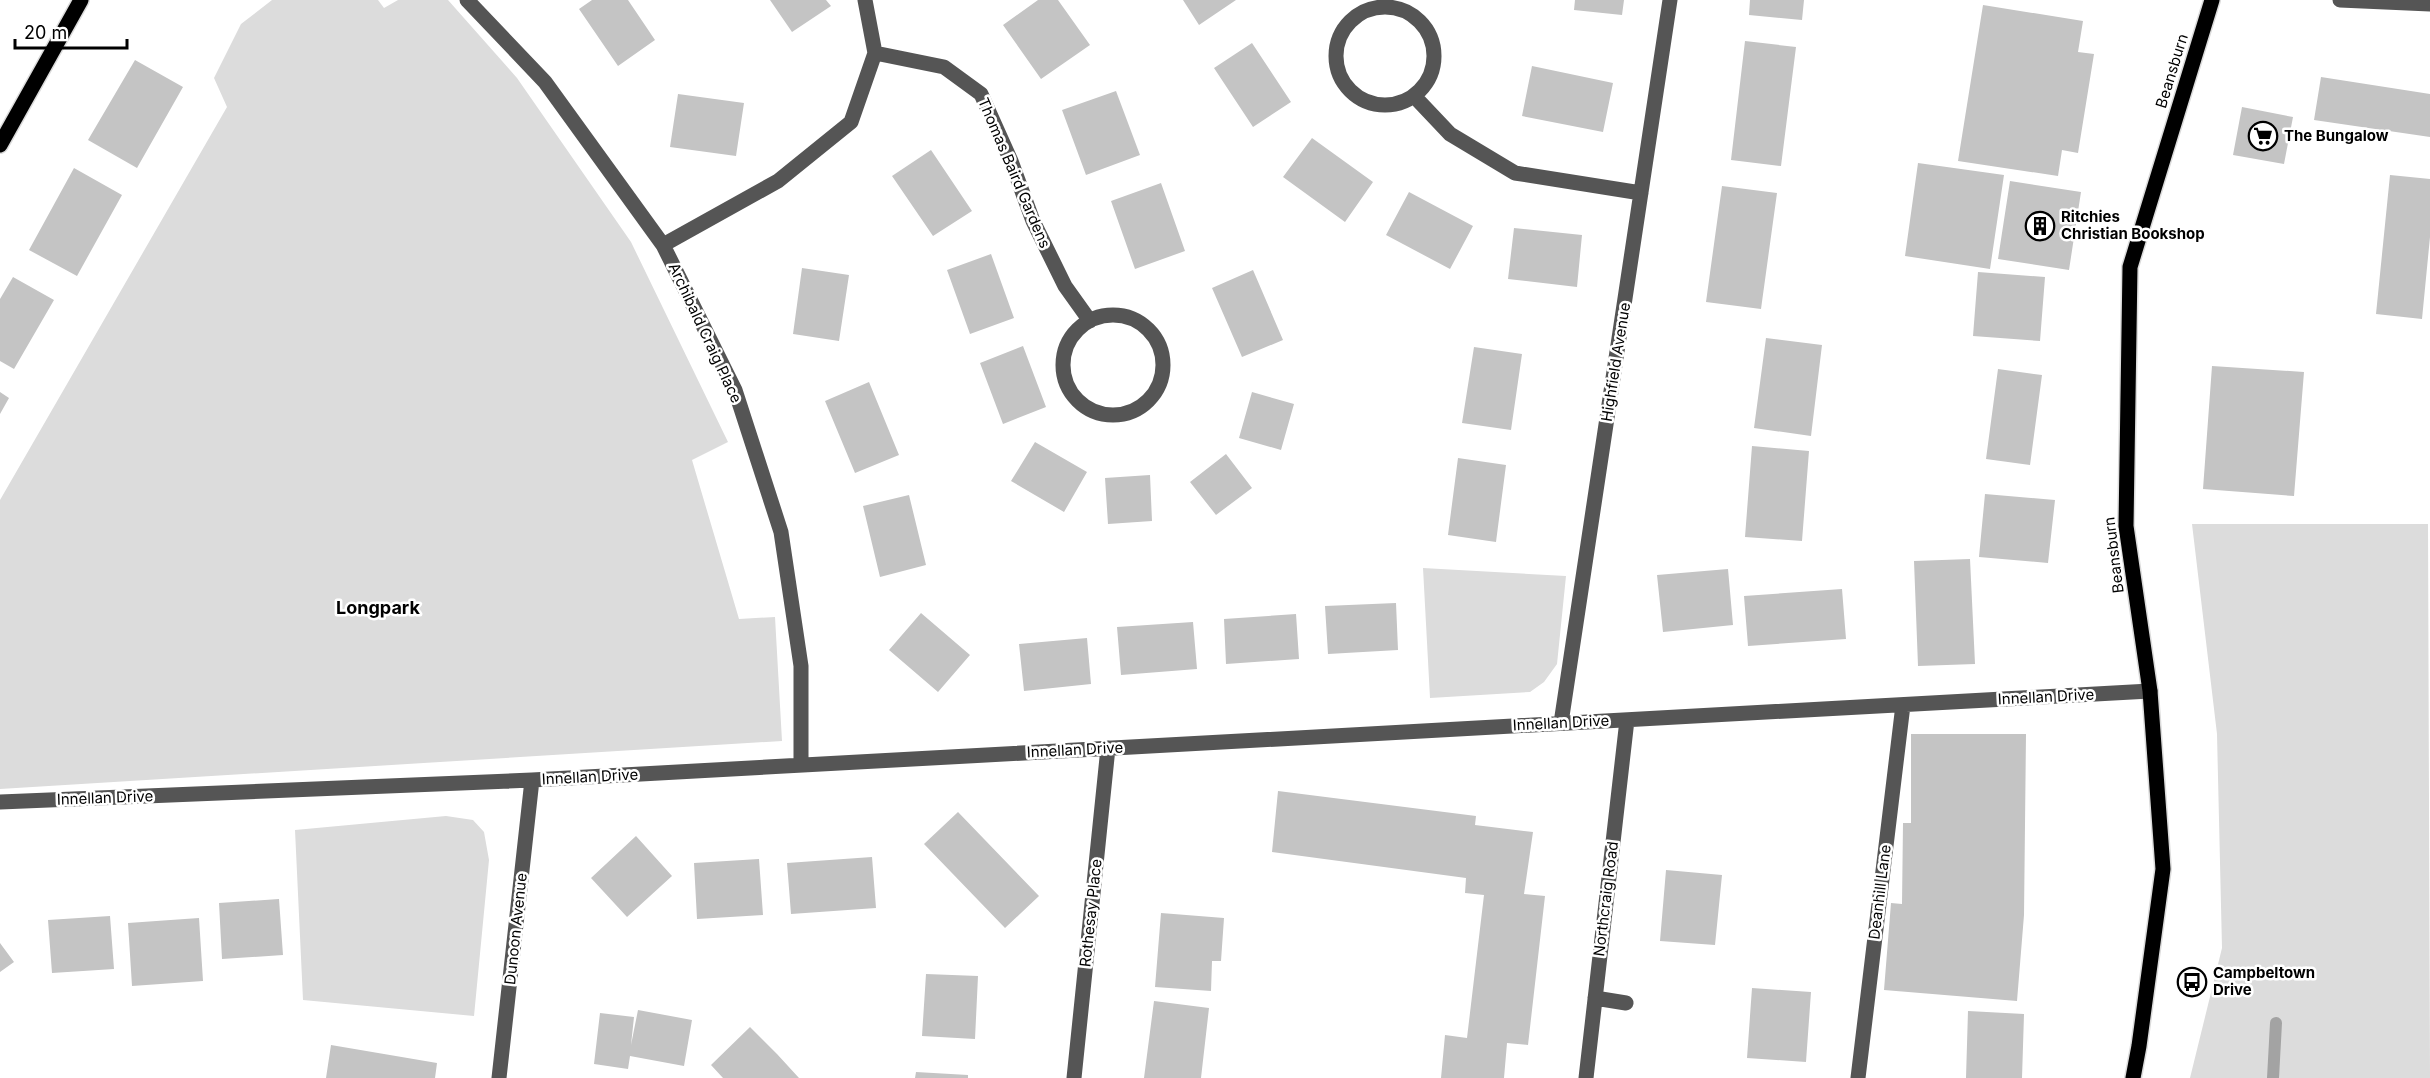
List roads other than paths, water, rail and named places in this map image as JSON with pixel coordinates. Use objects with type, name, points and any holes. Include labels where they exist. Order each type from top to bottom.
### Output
[{"type":"main road","points":[[0,145],[81,0]]},
{"type":"main road","name":"Beansburn","points":[[2133,1078],[2163,869],[2150,691],[2126,526],[2130,267],[2212,0]]},
{"type":"street","name":"Archibald Craig Place","points":[[467,0],[545,82],[663,245],[735,390],[781,532],[801,666],[801,765]]},
{"type":"street","points":[[663,245],[778,181],[851,122],[875,52],[865,0]]},
{"type":"street","name":"Highfield Avenue","points":[[1561,723],[1670,0]]},
{"type":"street","points":[[2340,0],[2430,4]]},
{"type":"street","points":[[1373,9],[1397,9],[1414,17],[1425,28],[1431,39],[1434,61],[1425,84],[1414,96],[1399,104],[1384,106],[1363,100],[1349,91],[1337,70],[1336,48],[1339,38],[1349,23],[1360,14],[1373,9]]},
{"type":"street","name":"Thomas Baird Gardens","points":[[875,52],[944,67],[981,94],[1011,161],[1033,221],[1065,286],[1090,321]]},
{"type":"street","points":[[1414,96],[1450,135],[1515,173],[1641,193]]},
{"type":"street","points":[[1112,315],[1128,318],[1141,323],[1158,343],[1163,355],[1164,369],[1161,384],[1142,407],[1127,414],[1103,415],[1079,402],[1069,389],[1064,373],[1064,354],[1069,340],[1090,321],[1112,315]]},
{"type":"street","name":"Innellan Drive","points":[[0,802],[532,780],[2150,691]]},
{"type":"street","name":"Deanhill Lane","points":[[1858,1078],[1902,705]]},
{"type":"street","name":"Northcraig Road","points":[[1586,1078],[1627,720]]},
{"type":"street","name":"Rothesay Place","points":[[1074,1078],[1108,748]]},
{"type":"street","name":"Dunoon Avenue","points":[[499,1078],[532,780]]},
{"type":"street","points":[[1595,998],[1626,1003]]},
{"type":"waterway","points":[[2273,1078],[2276,1023]]},
{"type":"place","name":"The Bungalow","points":[[2263,136]]},
{"type":"place","name":"Ritchies Christian Bookshop","points":[[2040,226]]},
{"type":"place","name":"Campbeltown Drive","points":[[2192,982]]},
{"type":"district","name":"Longpark","points":[[378,608]]}]
